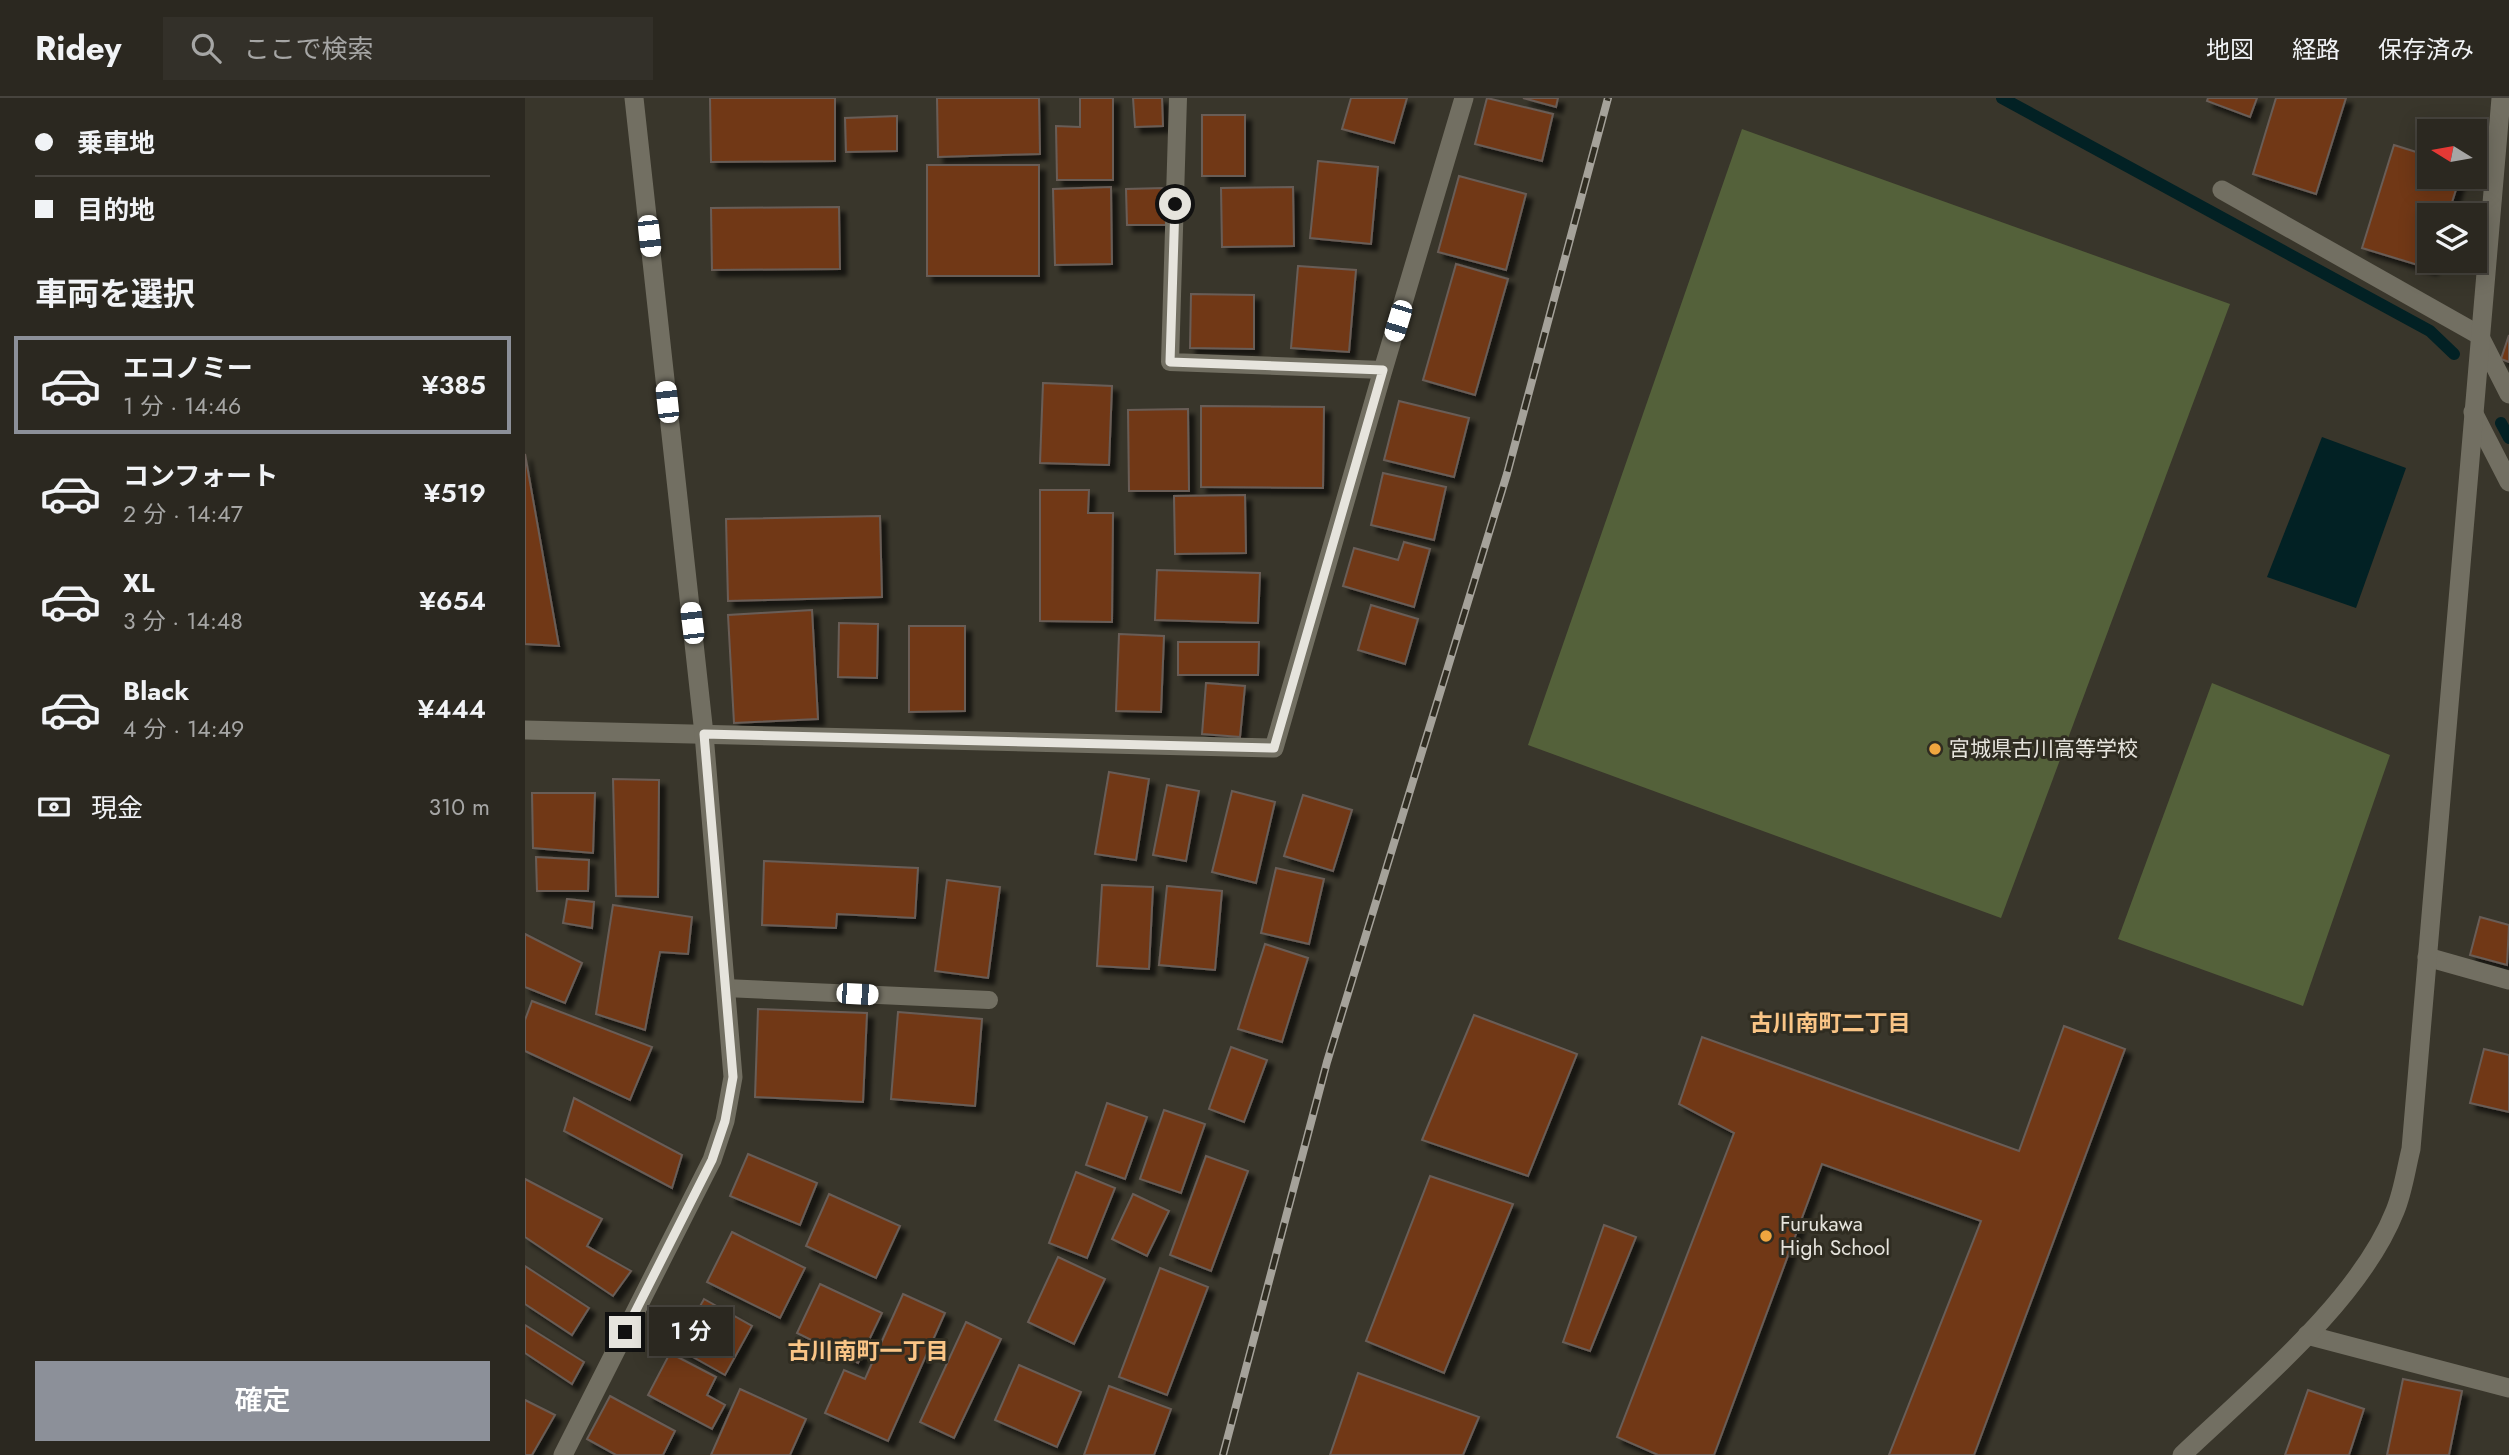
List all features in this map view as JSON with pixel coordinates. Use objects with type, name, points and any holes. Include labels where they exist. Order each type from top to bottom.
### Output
[{"type":"street","points":[[563,1455],[712,1160],[725,1121],[733,1077],[704,734],[634,98]]},
{"type":"street","points":[[525,730],[1274,748],[1464,98]]},
{"type":"street","points":[[2182,1455],[2307,1335],[2371,1260],[2396,1210],[2411,1149],[2501,98]]},
{"type":"street","points":[[2222,190],[2479,335],[2509,394]]},
{"type":"street","points":[[2473,412],[2509,482]]},
{"type":"street","points":[[2427,957],[2509,980]]},
{"type":"street","points":[[2307,1335],[2509,1388]]},
{"type":"lane","points":[[1178,98],[1170,362],[1383,370]]},
{"type":"lane","points":[[725,988],[989,1000]]},
{"type":"green space","points":[[1742,129],[2230,304],[2001,918],[1528,745]]},
{"type":"green space","points":[[2212,683],[2390,755],[2303,1006],[2118,939]]},
{"type":"water","points":[[2322,437],[2406,468],[2356,608],[2267,577]]},
{"type":"building","points":[[710,98],[835,98],[835,161],[711,162]]},
{"type":"building","points":[[937,98],[1039,98],[1040,154],[938,157]]},
{"type":"building","points":[[1080,98],[1113,98],[1113,180],[1057,180],[1056,126],[1080,127]]},
{"type":"building","points":[[1133,98],[1162,98],[1163,126],[1135,127]]},
{"type":"building","points":[[1351,98],[1407,98],[1394,143],[1342,129]]},
{"type":"building","points":[[1487,98],[1553,114],[1542,161],[1475,144]]},
{"type":"building","points":[[1523,98],[1558,98],[1556,107]]},
{"type":"building","points":[[2208,98],[2257,98],[2250,117],[2207,101]]},
{"type":"building","points":[[2276,98],[2346,98],[2316,194],[2253,174]]},
{"type":"building","points":[[1202,115],[1245,115],[1245,176],[1202,176]]},
{"type":"building","points":[[897,116],[897,151],[846,152],[845,118]]},
{"type":"building","points":[[2394,145],[2417,152],[2417,189],[2456,189],[2452,203],[2417,203],[2417,265],[2362,248]]},
{"type":"building","points":[[1318,161],[1378,167],[1371,244],[1310,238]]},
{"type":"building","points":[[927,165],[1039,165],[1039,276],[927,276]]},
{"type":"building","points":[[1459,176],[1526,194],[1506,270],[1438,252]]},
{"type":"building","points":[[1111,187],[1112,264],[1055,265],[1053,189]]},
{"type":"building","points":[[1293,187],[1294,246],[1222,247],[1221,188]]},
{"type":"building","points":[[1164,188],[1166,225],[1127,225],[1126,189]]},
{"type":"building","points":[[839,207],[840,269],[712,270],[711,208]]},
{"type":"building","points":[[1456,264],[1508,279],[1475,395],[1423,380]]},
{"type":"building","points":[[1298,266],[1356,270],[1349,352],[1291,348]]},
{"type":"building","points":[[1191,294],[1254,295],[1254,349],[1190,348]]},
{"type":"building","points":[[2509,335],[2509,362],[2501,359]]},
{"type":"building","points":[[1043,383],[1112,386],[1109,465],[1040,463]]},
{"type":"building","points":[[1399,401],[1469,418],[1454,477],[1384,460]]},
{"type":"building","points":[[1201,406],[1324,407],[1323,488],[1201,487]]},
{"type":"building","points":[[1188,409],[1189,491],[1129,491],[1128,410]]},
{"type":"building","points":[[525,454],[559,646],[525,644]]},
{"type":"building","points":[[1383,473],[1446,487],[1434,540],[1371,525]]},
{"type":"building","points":[[1040,490],[1089,490],[1088,513],[1113,513],[1112,622],[1040,621]]},
{"type":"building","points":[[1245,495],[1246,553],[1175,554],[1174,496]]},
{"type":"building","points":[[880,516],[882,597],[728,601],[726,519]]},
{"type":"building","points":[[1404,542],[1430,549],[1414,607],[1343,586],[1354,548],[1398,560]]},
{"type":"building","points":[[1157,570],[1260,573],[1258,623],[1155,620]]},
{"type":"building","points":[[1371,605],[1418,619],[1405,664],[1358,650]]},
{"type":"building","points":[[812,610],[818,719],[734,723],[728,615]]},
{"type":"building","points":[[839,623],[878,624],[877,678],[838,677]]},
{"type":"building","points":[[909,626],[965,626],[965,711],[909,712]]},
{"type":"building","points":[[1119,634],[1164,636],[1161,712],[1116,711]]},
{"type":"building","points":[[1178,642],[1259,642],[1258,675],[1178,675]]},
{"type":"building","points":[[1206,683],[1245,686],[1240,737],[1202,734]]},
{"type":"building","points":[[1109,772],[1149,779],[1136,860],[1095,854]]},
{"type":"building","points":[[613,779],[659,780],[658,897],[616,896]]},
{"type":"building","points":[[1167,785],[1199,791],[1186,861],[1153,855]]},
{"type":"building","points":[[1232,791],[1275,802],[1256,883],[1212,872]]},
{"type":"building","points":[[532,793],[595,793],[593,853],[533,848]]},
{"type":"building","points":[[1303,795],[1352,810],[1333,871],[1284,856]]},
{"type":"building","points":[[536,857],[589,860],[588,891],[537,891]]},
{"type":"building","points":[[764,861],[918,868],[915,918],[837,914],[836,928],[762,925]]},
{"type":"building","points":[[1276,868],[1324,879],[1309,944],[1261,933]]},
{"type":"building","points":[[947,880],[1000,887],[988,978],[935,971]]},
{"type":"building","points":[[1102,885],[1153,887],[1149,969],[1097,966]]},
{"type":"building","points":[[1167,886],[1222,891],[1215,970],[1159,965]]},
{"type":"building","points":[[567,899],[594,902],[592,928],[563,923]]},
{"type":"building","points":[[613,905],[692,917],[688,954],[660,952],[645,1030],[596,1014]]},
{"type":"building","points":[[2480,917],[2509,925],[2507,965],[2470,955]]},
{"type":"building","points":[[525,934],[582,963],[565,1003],[525,987]]},
{"type":"building","points":[[1265,944],[1308,958],[1282,1042],[1238,1029]]},
{"type":"building","points":[[532,1001],[652,1047],[630,1100],[525,1051],[525,1020]]},
{"type":"building","points":[[758,1009],[867,1013],[863,1102],[755,1097]]},
{"type":"building","points":[[898,1012],[982,1019],[975,1106],[891,1099]]},
{"type":"building","points":[[1474,1015],[1577,1054],[1528,1176],[1422,1140]]},
{"type":"building","points":[[2064,1026],[2125,1049],[1974,1455],[1889,1455],[1981,1221],[1822,1164],[1714,1455],[1658,1455],[1617,1437],[1734,1133],[1679,1104],[1702,1037],[2019,1151]]},
{"type":"building","points":[[1231,1047],[1267,1060],[1244,1122],[1209,1109]]},
{"type":"building","points":[[2484,1049],[2509,1055],[2509,1112],[2470,1103]]},
{"type":"building","points":[[574,1098],[682,1155],[672,1188],[564,1131]]},
{"type":"building","points":[[1107,1103],[1147,1117],[1125,1179],[1086,1165]]},
{"type":"building","points":[[1164,1110],[1205,1124],[1181,1193],[1140,1179]]},
{"type":"building","points":[[748,1154],[817,1183],[800,1225],[730,1196]]},
{"type":"building","points":[[1206,1156],[1248,1171],[1211,1271],[1170,1255]]},
{"type":"building","points":[[1076,1172],[1115,1188],[1087,1258],[1049,1243]]},
{"type":"building","points":[[1430,1176],[1513,1204],[1444,1373],[1366,1341]]},
{"type":"building","points":[[525,1179],[602,1219],[587,1246],[631,1271],[613,1296],[525,1237]]},
{"type":"building","points":[[829,1194],[900,1226],[876,1278],[806,1246]]},
{"type":"building","points":[[1133,1194],[1169,1211],[1147,1256],[1112,1239]]},
{"type":"building","points":[[1604,1225],[1636,1237],[1590,1351],[1563,1342]]},
{"type":"building","points":[[732,1232],[805,1268],[780,1318],[707,1282]]},
{"type":"building","points":[[1058,1257],[1105,1279],[1074,1344],[1028,1322]]},
{"type":"building","points":[[525,1266],[589,1308],[572,1335],[525,1304]]},
{"type":"building","points":[[1160,1268],[1208,1287],[1167,1395],[1119,1377]]},
{"type":"building","points":[[820,1284],[882,1313],[858,1363],[797,1333]]},
{"type":"building","points":[[903,1294],[945,1313],[888,1441],[825,1413],[844,1370],[865,1379]]},
{"type":"building","points":[[704,1299],[752,1326],[725,1375],[677,1348]]},
{"type":"building","points":[[966,1322],[1001,1339],[954,1438],[920,1422]]},
{"type":"building","points":[[525,1325],[584,1362],[572,1384],[525,1353]]},
{"type":"building","points":[[670,1353],[716,1377],[707,1395],[725,1405],[712,1429],[648,1395]]},
{"type":"building","points":[[1019,1365],[1081,1392],[1057,1447],[995,1420]]},
{"type":"building","points":[[1358,1373],[1479,1417],[1463,1455],[1330,1455]]},
{"type":"building","points":[[2403,1379],[2462,1391],[2449,1455],[2387,1455]]},
{"type":"building","points":[[1109,1386],[1171,1409],[1154,1455],[1084,1455]]},
{"type":"building","points":[[740,1389],[806,1419],[790,1455],[711,1455]]},
{"type":"building","points":[[2308,1390],[2364,1409],[2349,1455],[2285,1455]]},
{"type":"building","points":[[610,1396],[675,1431],[663,1455],[616,1455],[587,1439]]},
{"type":"building","points":[[525,1400],[555,1415],[532,1455],[525,1455]]},
{"type":"waterway","points":[[2002,98],[2430,331],[2454,354]]},
{"type":"waterway","points":[[2501,423],[2509,438]]},
{"type":"railway","points":[[1223,1455],[1327,1062],[1507,474],[1608,98]]},
{"type":"place","name":"宮城県古川高等学校","points":[[1935,749]]},
{"type":"place","name":"Furukawa High School","points":[[1766,1236]]},
{"type":"district","name":"古川南町二丁目","points":[[1830,1023]]},
{"type":"district","name":"古川南町一丁目","points":[[868,1351]]},
{"type":"route","points":[[625,1332],[712,1160],[725,1121],[733,1077],[704,734],[1274,748],[1383,370],[1170,362],[1175,204]]}]
